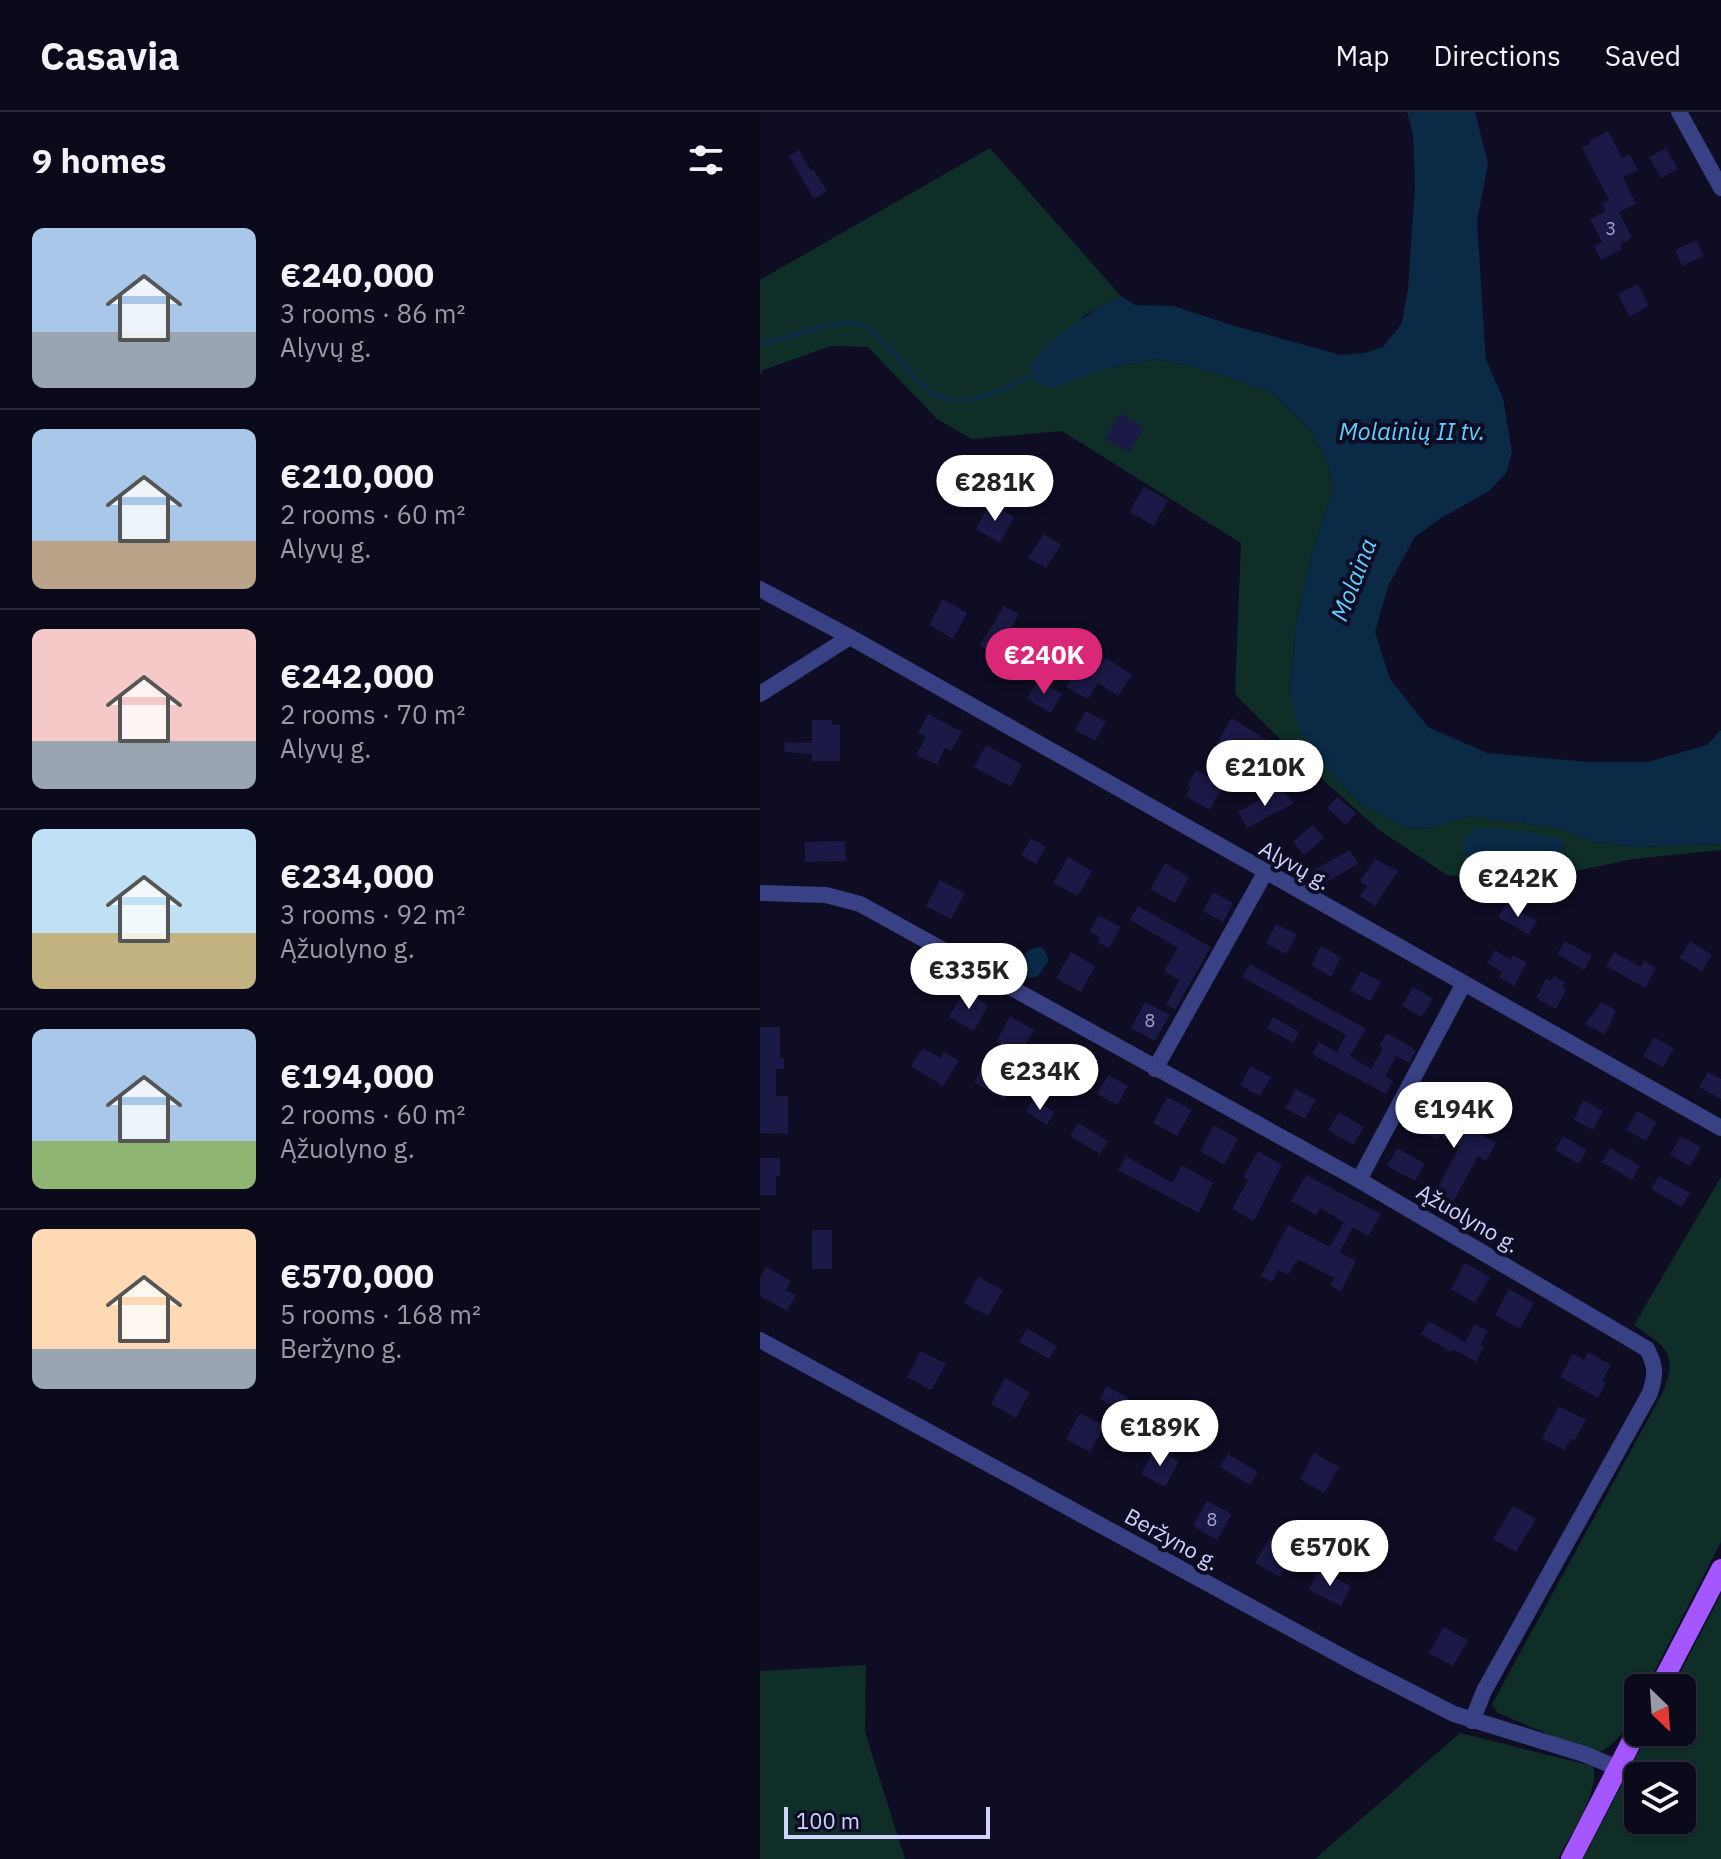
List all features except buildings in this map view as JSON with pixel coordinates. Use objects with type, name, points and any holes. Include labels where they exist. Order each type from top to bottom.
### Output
[{"type":"main road","points":[[1666,1674],[1721,1569]]},
{"type":"main road","points":[[1571,1859],[1629,1746]]},
{"type":"street","points":[[1679,112],[1721,188]]},
{"type":"street","name":"Alyvų g.","points":[[760,589],[1721,1128]]},
{"type":"street","points":[[760,694],[850,637]]},
{"type":"street","points":[[1155,1069],[1265,873]]},
{"type":"street","name":"Ąžuolyno g.","points":[[760,893],[826,895],[860,904],[1359,1180],[1647,1349],[1656,1375],[1650,1393],[1484,1691],[1472,1721]]},
{"type":"street","points":[[1359,1180],[1464,983]]},
{"type":"street","name":"Beržyno g.","points":[[760,1340],[1356,1664],[1472,1721],[1584,1754],[1618,1768]]},
{"type":"green space","points":[[990,148],[1121,296],[1082,317],[1114,367],[1157,359],[1196,367],[1271,392],[1309,428],[1328,463],[1333,491],[1311,556],[1296,626],[1290,692],[1316,757],[1360,803],[1406,828],[1427,829],[1470,816],[1557,828],[1594,842],[1639,847],[1721,844],[1721,850],[1633,859],[1524,882],[1447,875],[1379,830],[1303,762],[1235,694],[1241,543],[1062,431],[972,439],[937,419],[868,347],[831,346],[763,370],[760,376],[760,280]]},
{"type":"green space","points":[[1721,1177],[1721,1542],[1653,1674],[1624,1674],[1624,1730],[1613,1743],[1595,1754],[1498,1713],[1492,1704],[1668,1379],[1670,1368],[1666,1352],[1634,1325]]},
{"type":"green space","points":[[1721,1594],[1721,1859],[1583,1859],[1624,1780],[1624,1834],[1696,1834],[1696,1762],[1633,1762],[1642,1746],[1696,1746],[1696,1674],[1679,1674]]},
{"type":"green space","points":[[866,1665],[865,1732],[905,1859],[760,1859],[760,1671]]},
{"type":"green space","points":[[1460,1733],[1593,1766],[1594,1777],[1588,1801],[1558,1859],[1315,1859]]},
{"type":"water","name":"Molainių II tv.","points":[[1407,112],[1475,112],[1488,163],[1477,222],[1486,360],[1503,398],[1512,453],[1506,473],[1489,491],[1415,537],[1388,586],[1375,632],[1390,679],[1428,727],[1487,753],[1589,762],[1648,762],[1707,745],[1721,730],[1721,844],[1639,847],[1594,842],[1557,828],[1470,816],[1427,829],[1406,828],[1360,803],[1316,757],[1298,725],[1290,692],[1296,626],[1311,556],[1333,491],[1328,463],[1309,428],[1271,392],[1196,367],[1157,359],[1114,367],[1054,387],[1039,384],[1032,376],[1031,364],[1061,334],[1121,296],[1135,305],[1173,306],[1341,355],[1365,353],[1383,347],[1402,323],[1408,288],[1415,187],[1413,135]]},
{"type":"water","points":[[1488,827],[1559,838],[1564,844],[1559,855],[1549,862],[1520,868],[1488,864],[1465,855],[1462,839],[1476,829]]},
{"type":"water","points":[[1039,947],[1044,949],[1049,960],[1038,976],[1026,979],[1019,968],[1022,960],[1028,951]]},
{"type":"waterway","points":[[760,344],[833,324],[861,324],[869,328],[922,385],[948,399],[977,398],[1035,374]]},
{"type":"water label","name":"Molaina","points":[[1354,580]]}]
